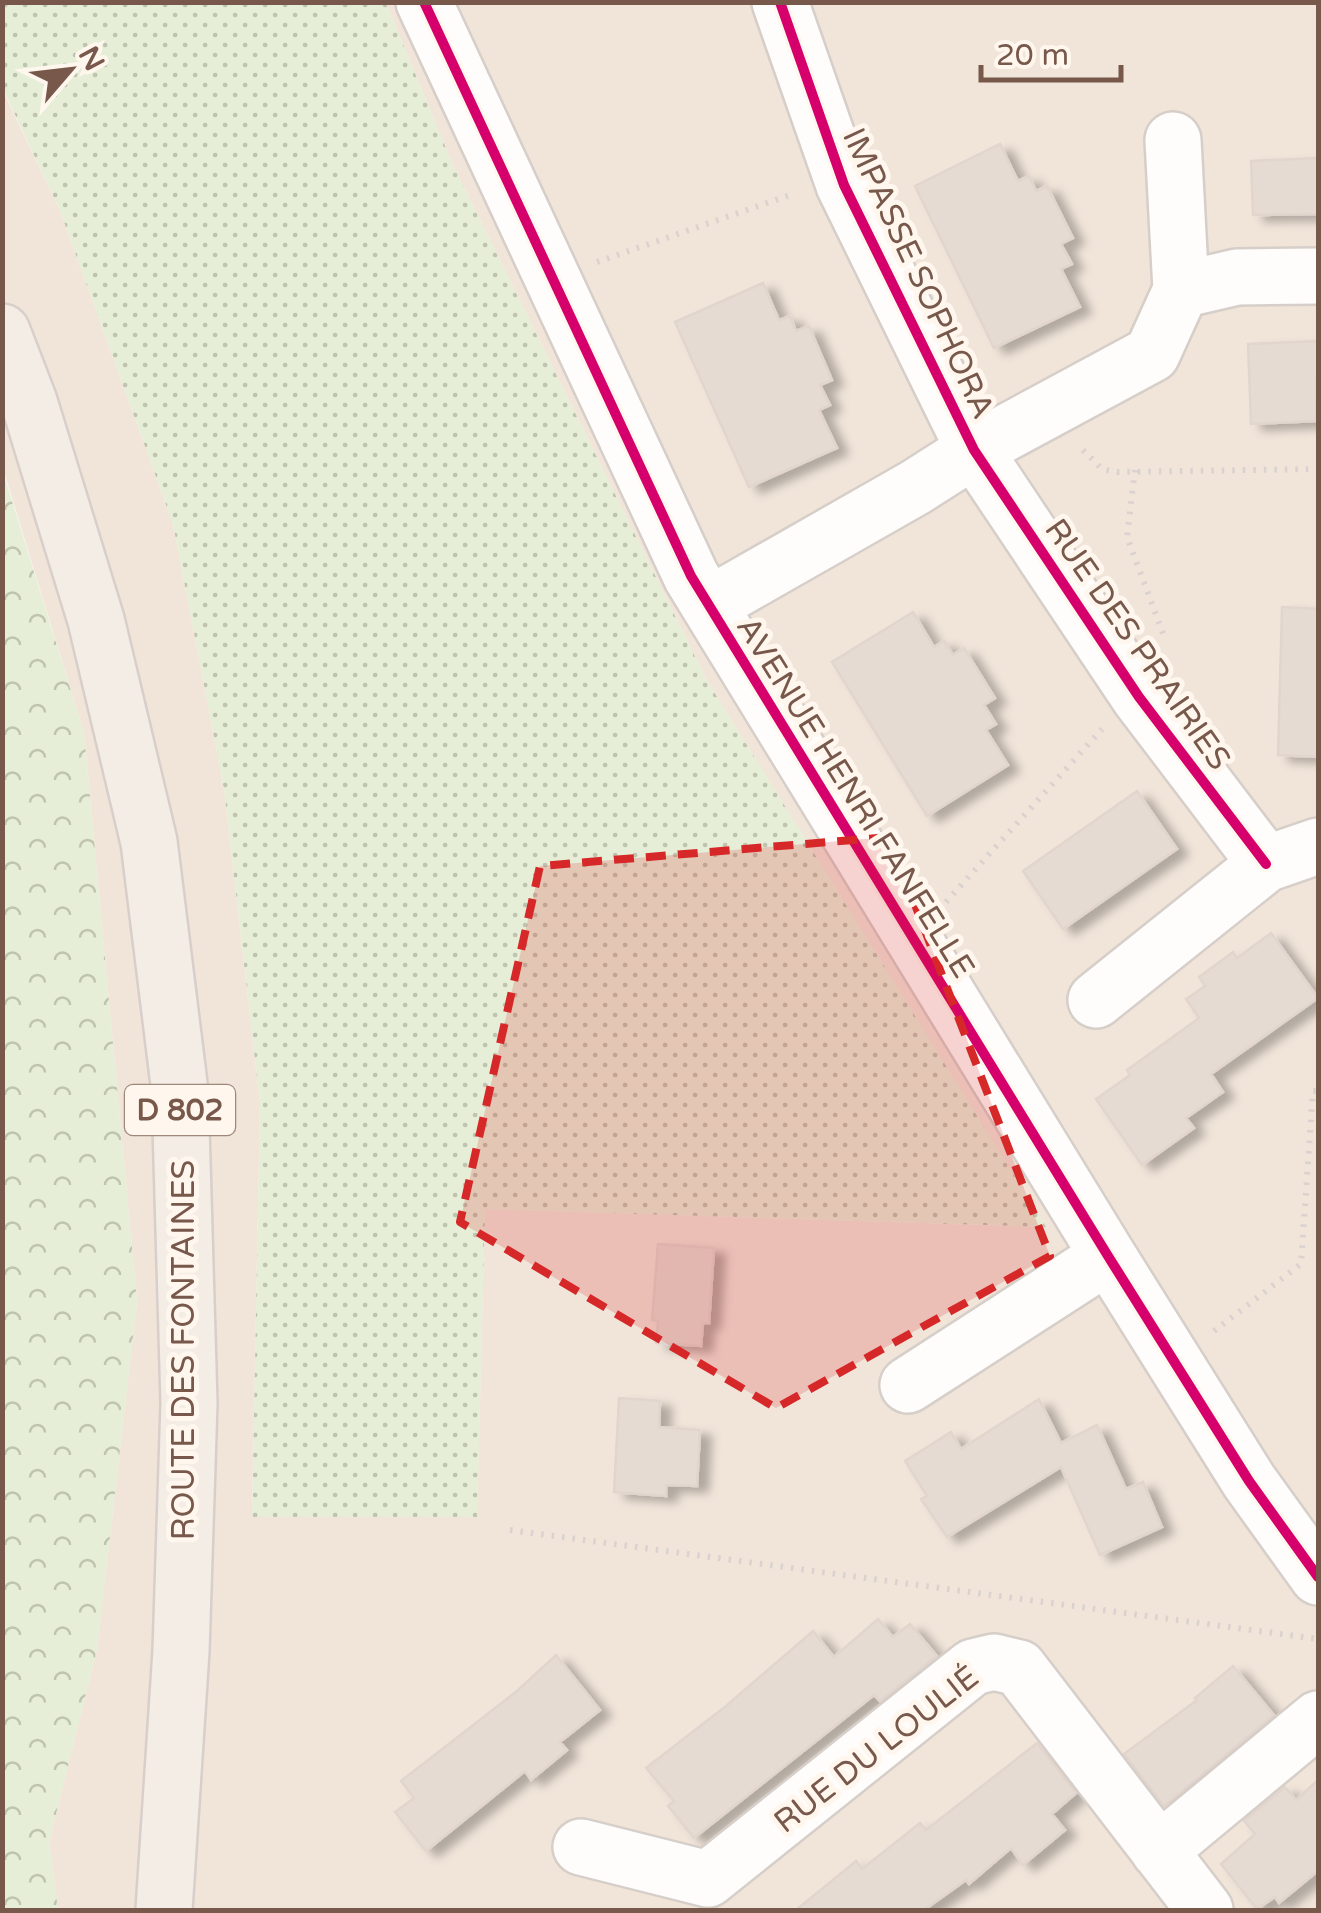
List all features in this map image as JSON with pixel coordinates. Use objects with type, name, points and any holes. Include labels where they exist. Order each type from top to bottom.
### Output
[{"type":"main road","name":"ROUTE DES FONTAINES","points":[[2,332],[30,402],[96,620],[144,823],[180,1092],[189,1403],[180,1651],[164,1910]]},
{"type":"street","name":"AVENUE HENRI FANFELLE","points":[[424,2],[691,576],[1108,1256],[1250,1481],[1318,1577]]},
{"type":"street","name":"IMPASSE SOPHORA","points":[[780,2],[841,178],[974,450]]},
{"type":"street","points":[[709,605],[974,450],[1152,354],[1181,290],[1174,140]]},
{"type":"street","points":[[1181,290],[1236,277],[1318,276]]},
{"type":"street","name":"RUE DES PRAIRIES","points":[[974,450],[1139,696],[1266,864]]},
{"type":"street","points":[[1096,1000],[1266,864],[1318,846]]},
{"type":"street","points":[[908,1384],[1108,1256]]},
{"type":"street","name":"RUE DU LOULIÉ","points":[[581,1847],[708,1880],[973,1666],[994,1662],[1019,1668],[1205,1910]]},
{"type":"street","points":[[1159,1851],[1318,1718]]},
{"type":"path","points":[[552,277],[841,178]]},
{"type":"path","points":[[1077,444],[1102,469],[1118,472],[1318,469]]},
{"type":"path","points":[[914,939],[1090,740],[1167,671],[1166,640],[1128,537],[1135,470]]},
{"type":"path","points":[[1175,1361],[1301,1264],[1313,1091],[1318,1091]]},
{"type":"path","points":[[510,1530],[1318,1638]]},
{"type":"highlighted area","points":[[889,837],[1050,1256],[776,1408],[460,1222],[540,866]]},
{"type":"shaded area","points":[[386,3],[1318,3],[1318,1910],[58,1910],[49,1842],[97,1649],[137,1302],[84,733],[3,468],[2,89],[60,211],[173,524],[224,789],[260,1103],[252,1517],[477,1516],[485,1209],[1045,1227],[706,679],[452,163]]},
{"type":"green space","points":[[3,2],[386,3],[452,163],[706,679],[1046,1227],[485,1209],[477,1517],[252,1517],[260,1103],[224,789],[173,524],[60,211],[3,89]]},
{"type":"green space","points":[[2,469],[84,733],[137,1302],[97,1649],[49,1842],[58,1910],[2,1910]]},
{"type":"building","points":[[1000,144],[1018,181],[1029,176],[1036,191],[1047,186],[1073,238],[1061,244],[1072,264],[1061,269],[1080,307],[994,348],[915,186]]},
{"type":"building","points":[[1318,158],[1318,214],[1253,215],[1251,161]]},
{"type":"building","points":[[763,283],[779,320],[790,316],[796,331],[809,326],[832,380],[820,385],[830,405],[819,410],[837,448],[749,487],[675,322]]},
{"type":"building","points":[[1318,341],[1316,421],[1251,424],[1248,344]]},
{"type":"building","points":[[1282,607],[1318,609],[1318,757],[1278,755]]},
{"type":"building","points":[[913,612],[934,647],[944,641],[953,655],[964,648],[995,698],[984,705],[996,724],[986,730],[1008,765],[927,816],[832,662]]},
{"type":"building","points":[[1137,791],[1177,849],[1063,929],[1023,871]]},
{"type":"building","points":[[1271,933],[1318,998],[1211,1074],[1223,1092],[1186,1118],[1194,1128],[1142,1165],[1096,1099],[1130,1075],[1127,1070],[1199,1018],[1186,999],[1205,986],[1199,977],[1233,952],[1237,958]]},
{"type":"building","points":[[658,1244],[714,1248],[709,1323],[703,1323],[701,1346],[656,1343],[658,1321],[652,1320]]},
{"type":"building","points":[[619,1398],[660,1401],[659,1427],[700,1430],[697,1486],[666,1485],[666,1496],[614,1492]]},
{"type":"building","points":[[1039,1399],[1061,1443],[1097,1425],[1126,1489],[1143,1482],[1162,1527],[1100,1555],[1061,1467],[947,1537],[921,1499],[927,1496],[905,1461],[951,1432],[961,1449]]},
{"type":"building","points":[[878,1619],[893,1637],[910,1624],[937,1656],[880,1701],[874,1695],[694,1838],[668,1806],[674,1801],[646,1768],[813,1631],[834,1657]]},
{"type":"building","points":[[556,1655],[600,1710],[560,1742],[567,1750],[531,1780],[525,1771],[426,1851],[395,1812],[414,1798],[401,1781],[517,1691]]},
{"type":"building","points":[[1233,1666],[1274,1715],[1164,1806],[1124,1754],[1197,1700]]},
{"type":"building","points":[[1037,1743],[1076,1793],[1052,1814],[1065,1830],[1023,1865],[1011,1848],[969,1884],[966,1880],[924,1910],[796,1910],[856,1861],[862,1869],[920,1823],[926,1830]]},
{"type":"building","points":[[1318,1780],[1318,1871],[1279,1903],[1275,1897],[1257,1909],[1221,1864],[1255,1834],[1244,1821],[1285,1787],[1296,1800]]},
{"type":"cycle path","points":[[424,2],[691,576],[1108,1256],[1249,1481],[1318,1577]]},
{"type":"cycle path","points":[[780,2],[844,185],[974,450],[1139,697],[1266,864]]}]
